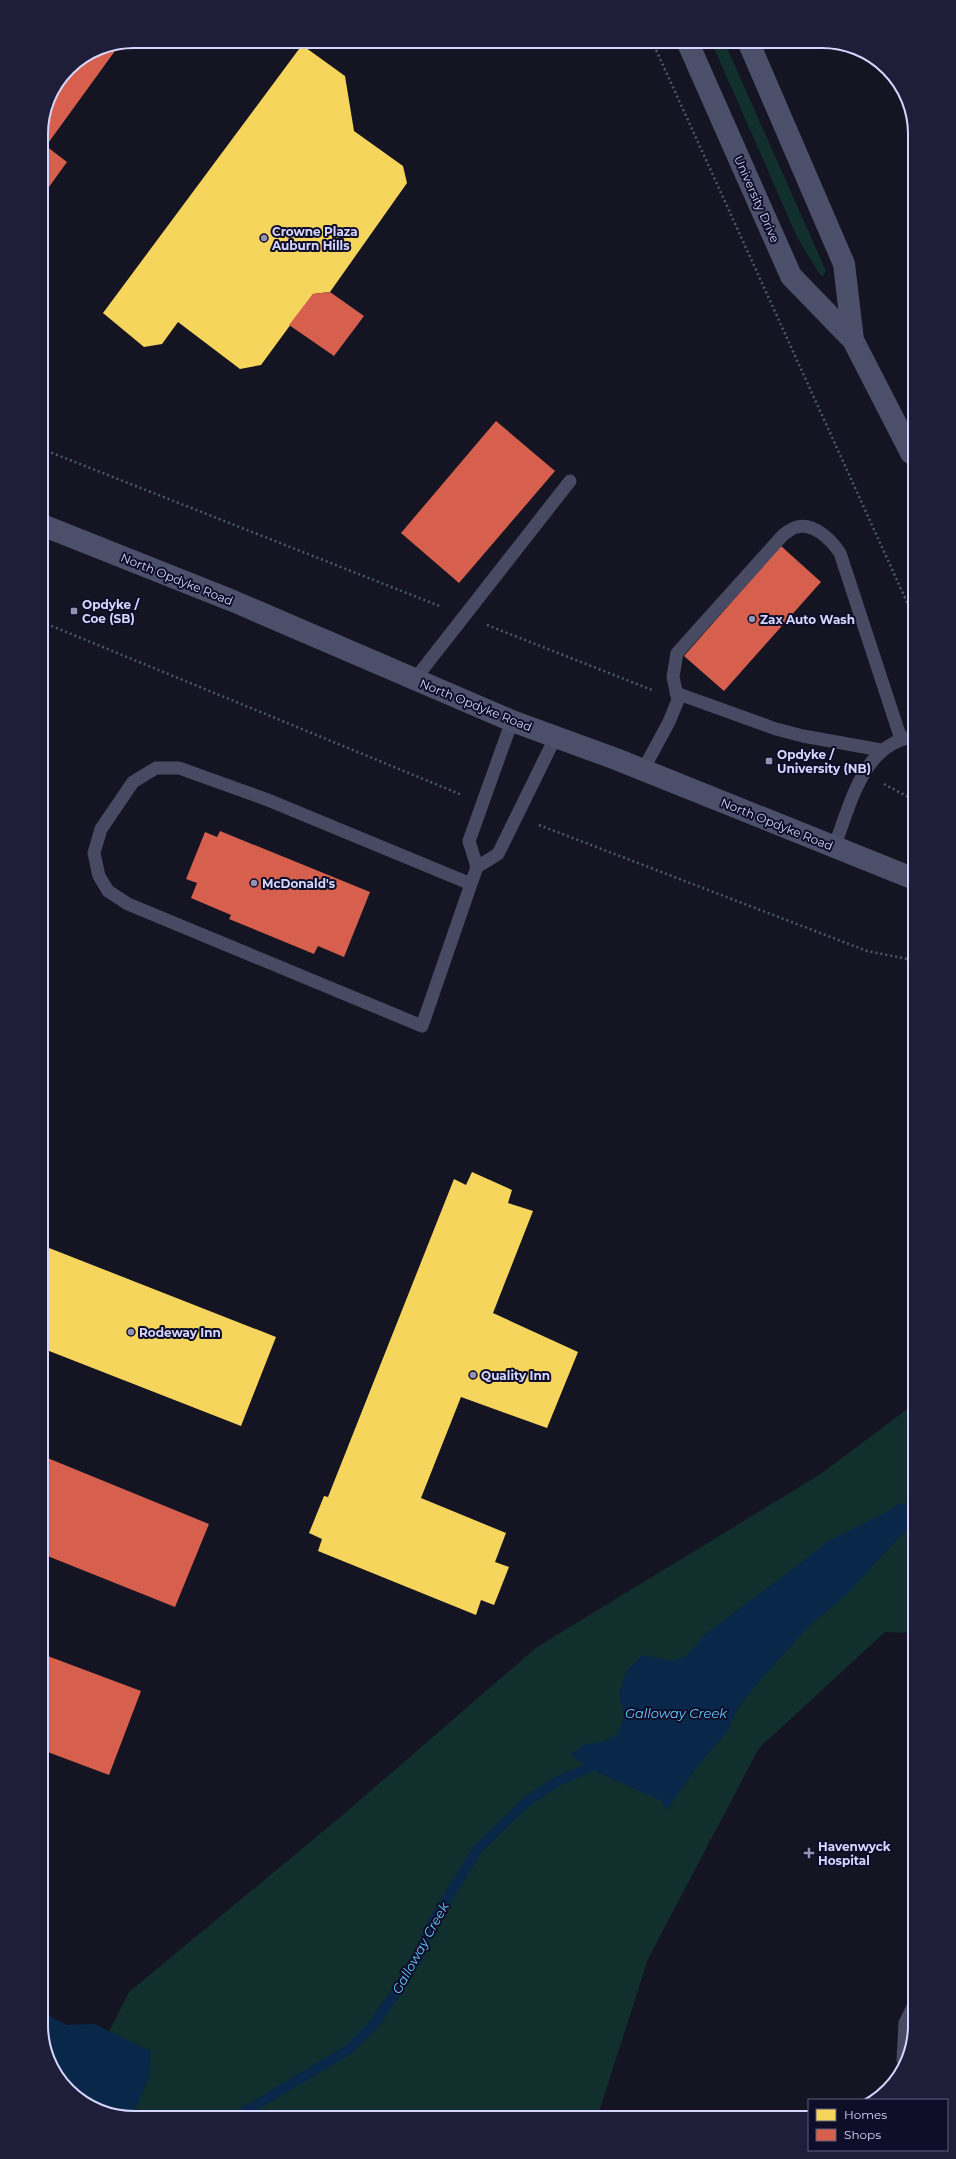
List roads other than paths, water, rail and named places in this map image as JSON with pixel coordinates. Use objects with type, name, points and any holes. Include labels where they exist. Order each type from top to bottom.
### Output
[{"type":"main road","name":"University Drive","points":[[690,48],[791,276],[853,340],[908,447]]},
{"type":"main road","name":"University Drive","points":[[751,48],[844,264],[853,340]]},
{"type":"main road","name":"North Opdyke Road","points":[[48,527],[233,601],[512,721],[556,736],[643,770],[908,876]]},
{"type":"lane","points":[[415,679],[570,481]]},
{"type":"lane","points":[[643,770],[669,722],[678,700],[673,677],[677,653],[783,535],[798,526],[810,527],[831,540],[840,553],[906,738],[881,750],[864,772],[834,847]]},
{"type":"lane","points":[[676,693],[776,729],[881,750]]},
{"type":"lane","points":[[471,884],[268,800],[179,768],[156,768],[133,782],[101,830],[94,853],[99,876],[108,891],[128,904],[422,1026],[477,867],[469,841],[512,721]]},
{"type":"lane","points":[[477,867],[498,854],[556,736]]},
{"type":"lane","points":[[903,2051],[905,2023],[908,2017]]},
{"type":"water","name":"Galloway Creek","points":[[908,1503],[908,1530],[905,1531],[847,1594],[809,1626],[761,1679],[738,1708],[727,1732],[696,1768],[667,1810],[662,1801],[601,1774],[570,1755],[583,1745],[605,1741],[616,1736],[624,1716],[619,1693],[627,1670],[642,1655],[672,1661],[688,1655],[704,1635],[825,1543],[889,1511],[896,1505]]},
{"type":"water","points":[[48,2015],[67,2025],[94,2024],[151,2051],[149,2078],[134,2111],[106,2106],[91,2099],[73,2086],[57,2063],[51,2047]]},
{"type":"waterway","name":"Galloway Creek","points":[[246,2111],[348,2050],[375,2023],[401,1984],[420,1953],[432,1923],[477,1850],[526,1802],[558,1781],[591,1767]]},
{"type":"place","name":"Crowne Plaza Auburn Hills","points":[[264,238]]},
{"type":"place","name":"Opdyke / Coe (SB)","points":[[74,611]]},
{"type":"place","name":"Zax Auto Wash","points":[[752,619]]},
{"type":"place","name":"Opdyke / University (NB)","points":[[769,761]]},
{"type":"place","name":"McDonald's","points":[[254,883]]},
{"type":"place","name":"Rodeway Inn","points":[[131,1332]]},
{"type":"place","name":"Quality Inn","points":[[473,1375]]},
{"type":"place","name":"Havenwyck Hospital","points":[[809,1853]]}]
